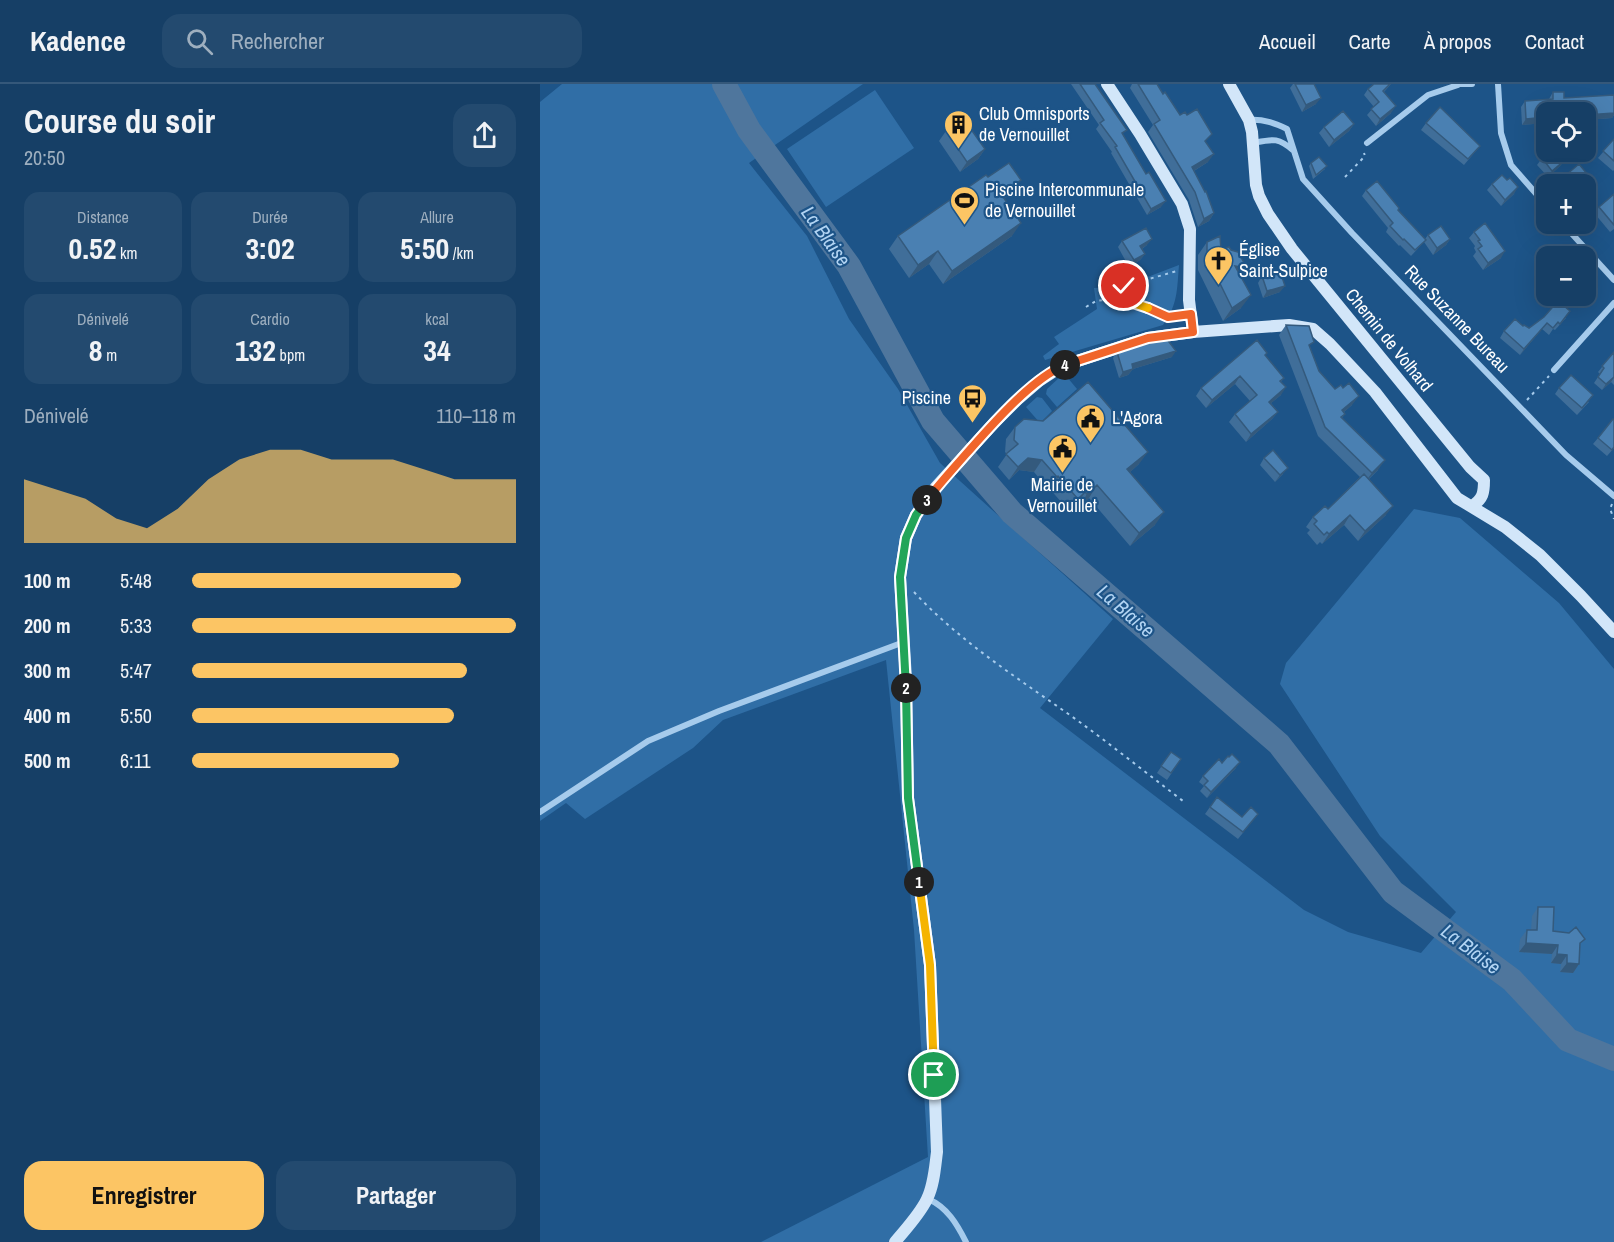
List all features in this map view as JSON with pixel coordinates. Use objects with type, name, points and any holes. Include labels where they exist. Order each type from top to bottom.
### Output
[{"type":"street","points":[[1107,84],[1182,204],[1190,229],[1188,267],[1193,332]]},
{"type":"street","name":"Chemin de Volhard","points":[[1229,84],[1249,120],[1259,196],[1264,206],[1292,249],[1470,467],[1484,480],[1484,492],[1479,501],[1472,506]]},
{"type":"street","points":[[1367,143],[1428,95],[1457,85],[1472,84]]},
{"type":"street","points":[[1498,84],[1501,133],[1511,165],[1536,194]]},
{"type":"street","name":"Rue Suzanne Bureau","points":[[1249,120],[1271,121],[1287,129],[1303,179],[1317,195],[1566,455],[1614,497]]},
{"type":"street","points":[[1253,143],[1274,139],[1284,142],[1294,152]]},
{"type":"street","points":[[1572,234],[1614,280]]},
{"type":"street","points":[[1554,370],[1614,303]]},
{"type":"street","points":[[895,1242],[927,1199],[937,1152],[930,965],[908,798],[906,680],[900,577],[906,538],[916,515],[936,487],[1017,400],[1039,381],[1062,366],[1148,338],[1193,332],[1289,325],[1313,329],[1375,392],[1457,498],[1505,527],[1540,555],[1614,632]]},
{"type":"street","points":[[540,812],[648,741],[719,711],[904,642]]},
{"type":"street","points":[[927,1199],[944,1208],[966,1242]]},
{"type":"path","points":[[1346,177],[1365,156],[1362,147],[1367,143]]},
{"type":"path","points":[[1118,298],[1124,286],[1188,267]]},
{"type":"path","points":[[1086,307],[1096,301],[1118,298],[1168,317],[1191,314]]},
{"type":"path","points":[[1521,407],[1554,370]]},
{"type":"path","points":[[1614,497],[1610,509],[1614,519]]},
{"type":"path","points":[[900,577],[927,606],[1011,674],[1082,723],[1183,801]]},
{"type":"shaded area","points":[[562,84],[863,84],[749,163],[807,236],[849,319],[898,389],[940,463],[1113,619],[1040,708],[1304,910],[1348,932],[1421,953],[1456,912],[1380,836],[1280,684],[1286,663],[1414,509],[1460,518],[1559,603],[1614,669],[1614,1242],[761,1242],[928,1157],[914,930],[886,660],[723,720],[693,748],[585,819],[566,803],[540,821],[540,102]]},
{"type":"shaded area","points":[[875,90],[914,148],[826,207],[787,149]]},
{"type":"shaded area","points":[[1179,265],[1174,304],[1163,325],[1045,360],[1043,356],[1059,344],[1054,337],[1097,309],[1094,288],[1124,286]]},
{"type":"shaded area","points":[[1061,376],[1067,377],[1077,389],[1057,407],[1046,394],[1047,389]]},
{"type":"shaded area","points":[[1037,397],[1042,398],[1052,411],[1040,423],[1026,407]]},
{"type":"building","points":[[1080,84],[1095,84],[1127,130],[1122,133],[1146,174],[1149,172],[1166,201],[1151,209],[1115,147],[1117,146],[1100,123],[1104,120]]},
{"type":"building","points":[[1138,84],[1157,84],[1180,115],[1185,112],[1187,115],[1197,109],[1212,134],[1205,141],[1214,154],[1192,167],[1206,191],[1214,213],[1204,219],[1195,192],[1154,124],[1160,120]]},
{"type":"building","points":[[1295,84],[1314,84],[1321,98],[1306,105]]},
{"type":"building","points":[[1374,84],[1390,84],[1383,91],[1396,106],[1380,119],[1371,109],[1379,102],[1368,89]]},
{"type":"building","points":[[1553,92],[1564,92],[1564,98],[1614,95],[1614,113],[1596,114],[1596,102],[1536,102],[1536,118],[1526,119],[1525,101],[1553,99]]},
{"type":"building","points":[[1440,107],[1480,146],[1468,159],[1426,123]]},
{"type":"building","points":[[1343,111],[1354,124],[1334,140],[1324,127]]},
{"type":"building","points":[[963,118],[985,149],[967,162],[946,131]]},
{"type":"building","points":[[1614,139],[1614,161],[1603,151]]},
{"type":"building","points":[[1319,157],[1327,166],[1316,175],[1311,163]]},
{"type":"building","points":[[1545,162],[1563,162],[1552,171]]},
{"type":"building","name":"Piscine Intercommunale de Vernouillet","points":[[1009,163],[1021,180],[1001,194],[1021,223],[952,271],[938,251],[918,265],[898,236],[986,175],[988,177]]},
{"type":"building","points":[[1579,164],[1587,174],[1567,174]]},
{"type":"building","points":[[1502,175],[1507,180],[1510,178],[1518,187],[1505,200],[1492,184]]},
{"type":"building","points":[[1377,181],[1399,208],[1398,210],[1426,240],[1415,250],[1390,226],[1393,223],[1366,190]]},
{"type":"building","points":[[1614,194],[1614,225],[1599,207]]},
{"type":"building","points":[[1485,223],[1505,251],[1488,263],[1478,249],[1482,246],[1474,232]]},
{"type":"building","points":[[1441,226],[1450,239],[1437,248],[1428,235]]},
{"type":"building","points":[[1146,228],[1152,239],[1140,246],[1145,254],[1134,260],[1122,241]]},
{"type":"building","points":[[1220,236],[1221,250],[1229,247],[1238,252],[1247,268],[1235,266],[1251,295],[1232,308],[1207,257],[1207,242]]},
{"type":"building","points":[[1280,271],[1285,286],[1267,291],[1262,276]]},
{"type":"building","points":[[1554,306],[1564,306],[1570,311],[1560,324],[1558,322],[1553,328],[1547,323],[1524,349],[1504,331],[1515,319],[1529,328]]},
{"type":"building","points":[[1286,325],[1309,326],[1314,342],[1309,345],[1319,371],[1335,389],[1341,385],[1343,388],[1349,383],[1359,396],[1342,410],[1345,414],[1341,417],[1385,460],[1372,473],[1325,427]]},
{"type":"building","points":[[1166,338],[1176,351],[1132,364],[1133,369],[1123,372],[1117,352]]},
{"type":"building","points":[[1257,340],[1267,353],[1265,355],[1284,378],[1280,381],[1286,387],[1269,402],[1278,412],[1251,434],[1235,414],[1257,395],[1240,376],[1212,400],[1201,388]]},
{"type":"building","points":[[1614,352],[1614,377],[1606,384],[1598,377],[1604,368],[1602,366]]},
{"type":"building","points":[[1571,375],[1593,395],[1582,408],[1559,388]]},
{"type":"building","points":[[1088,382],[1148,452],[1127,469],[1164,512],[1139,533],[1097,485],[1078,499],[1042,460],[1028,458],[1018,467],[1006,454],[1018,444],[1014,440],[1015,427],[1024,419],[1043,421]]},
{"type":"building","points":[[1613,419],[1614,447],[1612,450],[1598,438]]},
{"type":"building","points":[[1273,450],[1288,468],[1280,475],[1264,458]]},
{"type":"building","points":[[1364,474],[1393,506],[1365,531],[1350,515],[1329,534],[1327,532],[1324,535],[1314,524],[1317,521],[1313,517],[1325,506],[1328,509]]},
{"type":"building","points":[[1171,752],[1181,759],[1171,773],[1161,766]]},
{"type":"building","points":[[1232,754],[1240,762],[1211,792],[1204,785],[1208,781],[1203,776],[1219,759],[1222,763]]},
{"type":"building","points":[[1217,797],[1242,817],[1251,807],[1258,814],[1243,832],[1210,807]]},
{"type":"building","points":[[1538,907],[1554,907],[1553,931],[1569,933],[1576,927],[1585,939],[1580,943],[1579,964],[1567,963],[1567,955],[1557,954],[1558,945],[1526,943],[1527,930],[1537,930]]},
{"type":"waterway","name":"La Blaise","points":[[724,84],[749,130],[849,266],[933,421],[1012,513],[1279,744],[1393,892],[1512,980],[1568,1040],[1614,1059]]},
{"type":"place","name":"Club Omnisports de Vernouillet","points":[[958,150]]},
{"type":"place","name":"Piscine Intercommunale de Vernouillet","points":[[964,226]]},
{"type":"place","name":"Église Saint-Sulpice","points":[[1218,286]]},
{"type":"place","name":"Piscine","points":[[972,424]]},
{"type":"place","name":"L'Agora","points":[[1091,444]]},
{"type":"place","name":"Mairie de Vernouillet","points":[[1062,474]]},
{"type":"route","points":[[934,1075],[930,965],[908,798],[906,680],[900,577],[906,538],[916,515],[936,487],[994,423],[1039,381],[1062,366],[1091,356],[1148,338],[1193,332],[1191,314],[1168,317],[1118,298],[1124,286]]}]
